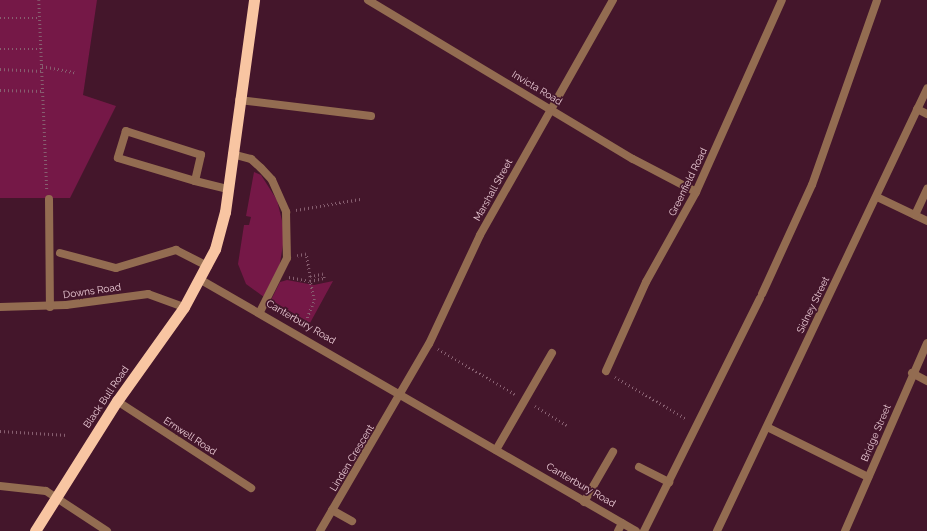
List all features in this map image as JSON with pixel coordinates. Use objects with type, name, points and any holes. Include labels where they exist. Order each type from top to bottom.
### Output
[{"type":"highway","points":[[201,280],[221,231],[254,0]]},
{"type":"highway","name":"Black Bull Road","points":[[35,531],[117,402],[184,307],[201,280]]},
{"type":"street","name":"Invicta Road","points":[[368,0],[551,107],[632,159],[696,192]]},
{"type":"street","name":"Marshall Street","points":[[401,394],[429,344],[470,252],[613,0]]},
{"type":"street","name":"Greenfield Road","points":[[606,371],[646,282],[696,192],[782,0]]},
{"type":"street","points":[[644,531],[761,296],[812,185],[877,0]]},
{"type":"street","name":"Sidney Street","points":[[717,531],[877,197],[927,88]]},
{"type":"street","points":[[239,100],[371,116]]},
{"type":"street","points":[[917,109],[927,114]]},
{"type":"street","points":[[195,181],[201,155],[126,131],[118,158],[195,181],[228,189]]},
{"type":"street","points":[[232,154],[251,159],[261,168],[279,194],[286,212],[287,257],[260,312]]},
{"type":"street","points":[[915,215],[927,189]]},
{"type":"street","points":[[877,197],[927,221]]},
{"type":"street","points":[[49,199],[50,307]]},
{"type":"street","points":[[60,253],[116,268],[176,250],[208,266]]},
{"type":"street","name":"Canterbury Road","points":[[201,280],[260,312],[636,531]]},
{"type":"street","name":"Downs Road","points":[[0,307],[50,307],[148,294],[184,307]]},
{"type":"street","name":"Bridge Street","points":[[844,531],[912,373],[927,343]]},
{"type":"street","points":[[496,450],[552,354]]},
{"type":"street","points":[[912,373],[927,381]]},
{"type":"street","name":"Linden Crescent","points":[[320,531],[401,394]]},
{"type":"street","name":"Ernwell Road","points":[[117,402],[251,488]]},
{"type":"street","points":[[767,427],[868,477]]},
{"type":"street","points":[[584,502],[613,452]]},
{"type":"street","points":[[639,467],[669,482]]},
{"type":"street","points":[[0,486],[40,489],[56,496],[108,531]]},
{"type":"street","points":[[332,510],[352,521]]},
{"type":"street","points":[[618,531],[622,523]]},
{"type":"path","points":[[40,0],[41,49],[49,199]]},
{"type":"path","points":[[0,18],[40,18]]},
{"type":"path","points":[[0,49],[41,49]]},
{"type":"path","points":[[42,66],[74,72]]},
{"type":"path","points":[[0,69],[42,71]]},
{"type":"path","points":[[0,90],[43,91]]},
{"type":"path","points":[[286,212],[360,199]]},
{"type":"path","points":[[278,278],[310,281],[324,278],[324,274],[310,277],[306,254],[287,257]]},
{"type":"path","points":[[304,325],[314,300],[310,281]]},
{"type":"path","points":[[429,344],[567,425]]},
{"type":"path","points":[[606,371],[698,425]]},
{"type":"path","points":[[0,431],[68,435]]},
{"type":"shaded area","points":[[0,0],[97,0],[83,95],[116,106],[70,198],[0,198]]},
{"type":"shaded area","points":[[254,172],[261,175],[277,200],[285,233],[279,269],[264,297],[246,284],[238,264],[244,225],[249,225],[251,217],[246,216]]},
{"type":"shaded area","points":[[287,280],[314,285],[333,281],[310,323],[271,300],[280,282]]}]
